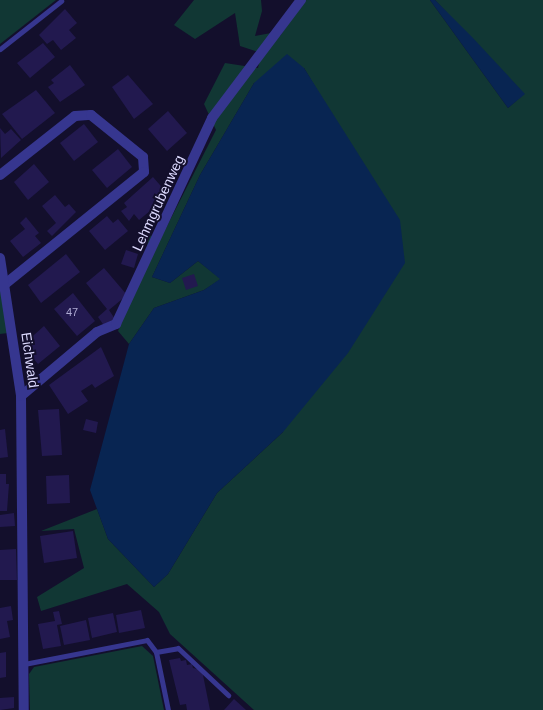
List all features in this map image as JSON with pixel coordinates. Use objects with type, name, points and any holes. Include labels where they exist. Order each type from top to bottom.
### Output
[{"type":"street","name":"Lehmgrubenweg","points":[[21,396],[98,332],[116,324],[212,118],[301,0]]},
{"type":"street","points":[[0,176],[75,116],[91,115],[144,157],[144,172],[5,284]]},
{"type":"street","name":"Eichwald","points":[[0,260],[21,396],[24,710]]},
{"type":"lane","points":[[0,49],[60,1]]},
{"type":"lane","points":[[24,664],[146,640],[156,652],[168,710]]},
{"type":"lane","points":[[156,652],[178,648],[228,695]]},
{"type":"green space","points":[[0,0],[56,0],[0,44]]},
{"type":"green space","points":[[194,0],[261,0],[262,11],[255,36],[271,33],[280,36],[305,0],[430,0],[508,108],[524,94],[435,0],[543,0],[543,710],[254,710],[170,634],[159,612],[127,584],[41,611],[37,597],[84,568],[74,529],[41,531],[97,509],[108,539],[154,587],[168,574],[217,493],[283,432],[341,130],[304,68],[254,83],[200,175],[152,277],[170,283],[198,261],[221,279],[204,290],[154,308],[129,344],[118,331],[140,279],[149,237],[166,228],[216,130],[204,104],[225,63],[258,68],[261,53],[240,46],[235,13],[195,39],[174,25]]},
{"type":"green space","points":[[0,284],[8,333],[0,334]]},
{"type":"green space","points":[[142,646],[153,656],[164,710],[30,710],[29,674],[34,667]]},
{"type":"water","points":[[430,0],[435,0],[525,94],[508,108]]},
{"type":"water","points":[[287,54],[304,68],[400,220],[405,263],[348,353],[283,432],[217,493],[168,574],[154,587],[108,539],[90,490],[129,344],[154,308],[204,290],[220,279],[198,261],[170,283],[152,277],[200,175],[254,83]]},
{"type":"building","points":[[65,9],[77,23],[69,30],[76,38],[61,50],[53,40],[47,44],[39,35]]},
{"type":"building","points":[[43,43],[55,57],[30,78],[17,63]]},
{"type":"building","points":[[70,65],[85,85],[60,102],[48,87],[54,83],[51,80]]},
{"type":"building","points":[[128,75],[153,104],[134,119],[112,87]]},
{"type":"building","points":[[36,90],[55,113],[22,139],[2,114]]},
{"type":"building","points":[[168,111],[187,133],[167,151],[148,129]]},
{"type":"building","points":[[84,124],[98,142],[74,161],[60,143]]},
{"type":"building","points":[[0,128],[5,134],[11,129],[21,140],[1,158]]},
{"type":"building","points":[[118,149],[132,167],[107,188],[92,170]]},
{"type":"building","points":[[34,164],[49,182],[28,200],[14,182]]},
{"type":"building","points":[[153,177],[166,192],[153,202],[156,206],[139,220],[134,214],[129,221],[121,211],[127,207],[124,203]]},
{"type":"building","points":[[55,195],[65,207],[69,204],[76,212],[52,236],[47,231],[56,223],[42,206]]},
{"type":"building","points":[[107,216],[113,223],[118,219],[128,231],[105,250],[89,231]]},
{"type":"building","points":[[26,217],[39,233],[35,236],[41,243],[23,257],[10,241],[25,229],[20,223]]},
{"type":"building","points":[[126,250],[138,254],[134,268],[121,264]]},
{"type":"building","points":[[66,254],[80,272],[41,303],[28,285]]},
{"type":"building","points":[[104,268],[127,295],[109,310],[115,319],[105,327],[98,317],[107,309],[86,283]]},
{"type":"building","points":[[194,274],[198,286],[186,290],[182,278]]},
{"type":"building","points":[[73,293],[95,321],[77,336],[54,309]]},
{"type":"building","points":[[44,326],[60,346],[38,364],[25,349],[28,346],[25,343]]},
{"type":"building","points":[[101,347],[114,376],[95,388],[92,384],[81,391],[88,401],[68,414],[49,385]]},
{"type":"building","points":[[59,409],[62,455],[42,456],[38,410]]},
{"type":"building","points":[[86,419],[98,422],[96,433],[83,430]]},
{"type":"building","points":[[5,429],[8,457],[0,458],[0,430]]},
{"type":"building","points":[[0,474],[6,474],[6,484],[9,484],[7,511],[0,511]]},
{"type":"building","points":[[69,475],[70,503],[47,504],[46,476]]},
{"type":"building","points":[[14,513],[15,526],[0,527],[0,515]]},
{"type":"building","points":[[73,531],[77,558],[44,563],[40,536]]},
{"type":"building","points":[[16,549],[17,580],[0,580],[0,550]]},
{"type":"building","points":[[11,606],[13,620],[7,621],[10,637],[0,639],[0,608]]},
{"type":"building","points":[[141,610],[145,628],[119,633],[116,615]]},
{"type":"building","points":[[59,611],[62,624],[57,625],[61,646],[43,649],[38,624],[55,621],[53,612]]},
{"type":"building","points":[[113,613],[117,632],[92,638],[88,618]]},
{"type":"building","points":[[86,620],[90,640],[64,645],[60,626]]},
{"type":"building","points":[[6,652],[6,677],[0,678],[0,653]]},
{"type":"building","points":[[180,658],[181,661],[186,660],[187,665],[192,664],[193,668],[202,670],[210,710],[187,710],[186,704],[180,705],[169,660]]},
{"type":"building","points":[[14,697],[14,708],[0,710],[0,698]]},
{"type":"building","points":[[234,699],[246,710],[224,710]]}]
